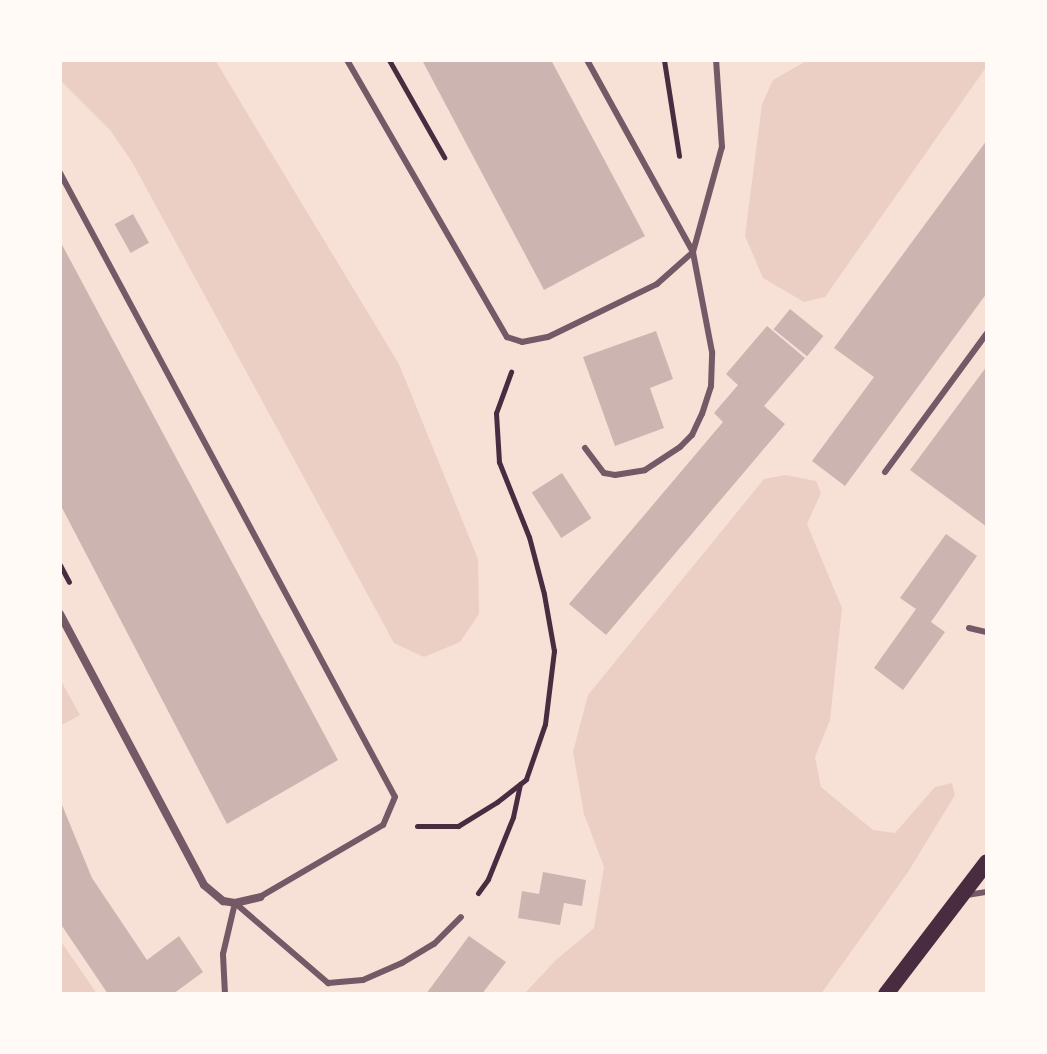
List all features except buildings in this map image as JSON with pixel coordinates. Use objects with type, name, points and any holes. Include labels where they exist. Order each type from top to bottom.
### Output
[{"type":"main road","points":[[886,994],[987,862]]},
{"type":"street","points":[[60,614],[204,885],[223,901],[235,903],[260,897]]},
{"type":"lane","points":[[347,60],[507,337],[522,342],[548,337],[657,284],[693,252],[722,147],[716,60]]},
{"type":"lane","points":[[585,448],[604,473],[615,475],[645,470],[662,462],[692,435],[711,386],[712,352],[693,252],[587,60]]},
{"type":"lane","points":[[60,173],[395,797],[383,825],[260,897]]},
{"type":"lane","points":[[885,472],[987,333]]},
{"type":"lane","points":[[969,628],[987,632]]},
{"type":"lane","points":[[963,895],[987,892]]},
{"type":"lane","points":[[225,994],[223,954],[235,903],[328,983],[363,980],[402,963],[434,944],[461,917]]},
{"type":"path","points":[[383,825],[458,826],[526,779],[545,724],[554,651],[529,537],[499,462],[496,413],[522,342]]},
{"type":"path","points":[[461,917],[488,879],[513,817],[520,783]]},
{"type":"shaded area","points":[[60,60],[215,60],[399,364],[478,559],[479,614],[460,642],[424,657],[394,643],[132,162],[110,130],[60,80]]},
{"type":"shaded area","points":[[808,60],[987,60],[987,66],[825,297],[804,302],[763,278],[745,236],[762,104],[773,80]]},
{"type":"shaded area","points":[[785,475],[816,481],[821,493],[807,524],[842,608],[830,720],[815,757],[821,787],[873,830],[895,833],[935,787],[952,783],[955,795],[908,872],[821,994],[524,994],[556,960],[594,928],[604,867],[584,814],[573,752],[588,695],[764,479]]},
{"type":"shaded area","points":[[60,679],[80,715],[60,726]]},
{"type":"shaded area","points":[[60,940],[97,994],[60,994]]}]
